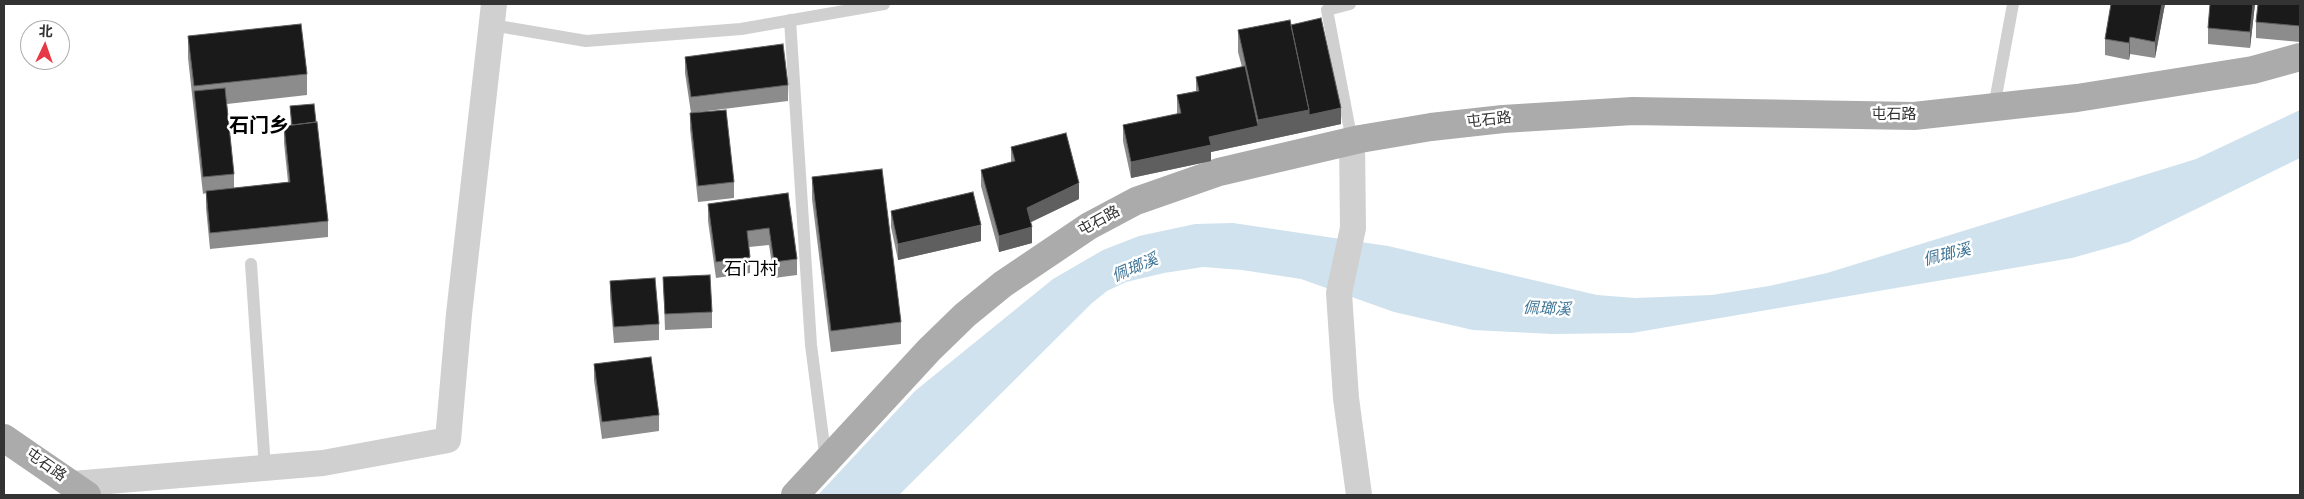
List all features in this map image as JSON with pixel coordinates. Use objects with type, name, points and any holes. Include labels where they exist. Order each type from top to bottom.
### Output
[{"type":"main road","name":"屯石路","points":[[795,495],[929,350],[965,315],[1027,266],[1089,226],[1136,201],[1219,172],[1352,140],[1431,126],[1568,113],[1633,112],[1914,116],[2077,98],[2243,72],[2300,57]]},
{"type":"main road","name":"屯石路","points":[[4,438],[80,490]]},
{"type":"street","points":[[80,490],[323,463],[448,440],[459,314],[493,15]]},
{"type":"street","points":[[1352,140],[1353,228],[1340,293],[1346,398],[1359,495]]},
{"type":"lane","points":[[493,15],[586,41],[741,29],[884,4]]},
{"type":"lane","points":[[1350,4],[1327,10],[1352,140]]},
{"type":"lane","points":[[1994,107],[2013,4]]},
{"type":"lane","points":[[790,20],[811,345],[826,462]]},
{"type":"lane","points":[[251,264],[265,468]]},
{"type":"water","name":"佩瑯溪","points":[[2300,110],[2300,158],[2129,242],[2072,258],[1632,333],[1552,334],[1473,330],[1394,312],[1301,279],[1242,270],[1203,267],[1164,273],[1126,282],[1107,291],[1092,303],[899,495],[818,495],[915,391],[1053,279],[1103,250],[1139,236],[1195,224],[1233,223],[1388,246],[1597,295],[1635,298],[1712,295],[1769,286],[1827,273],[2196,159]]},
{"type":"building","points":[[2111,4],[2162,4],[2155,42],[2130,37],[2129,43],[2105,39]]},
{"type":"building","points":[[2210,4],[2253,4],[2250,32],[2208,28]]},
{"type":"building","points":[[2258,4],[2300,4],[2300,26],[2256,22]]},
{"type":"building","points":[[1321,18],[1341,108],[1309,115],[1291,25]]},
{"type":"building","points":[[1290,20],[1309,110],[1258,120],[1238,30]]},
{"type":"building","points":[[301,24],[307,74],[194,86],[188,36]]},
{"type":"building","points":[[783,44],[788,85],[691,97],[685,57]]},
{"type":"building","points":[[1245,66],[1258,126],[1209,137],[1211,145],[1131,162],[1123,125],[1181,113],[1177,95],[1199,91],[1196,77]]},
{"type":"building","points":[[225,88],[234,174],[203,177],[194,91]]},
{"type":"building","points":[[314,104],[316,122],[292,125],[290,106]]},
{"type":"building","points":[[726,110],[734,182],[698,186],[690,113]]},
{"type":"building","points":[[317,122],[328,221],[210,233],[206,191],[290,182],[284,126]]},
{"type":"building","points":[[1066,133],[1079,183],[1027,208],[1032,227],[999,236],[981,170],[1015,161],[1011,147]]},
{"type":"building","points":[[882,169],[901,322],[831,331],[812,177]]},
{"type":"building","points":[[973,192],[981,225],[898,244],[891,211]]},
{"type":"building","points":[[788,193],[797,259],[774,262],[769,228],[747,231],[750,257],[716,262],[708,204]]},
{"type":"building","points":[[710,275],[712,312],[665,314],[663,277]]},
{"type":"building","points":[[655,278],[659,324],[614,327],[610,281]]},
{"type":"building","points":[[651,357],[659,415],[602,422],[594,364]]},
{"type":"district","name":"石门乡","points":[[259,126]]},
{"type":"district","name":"石门村","points":[[751,270]]}]
